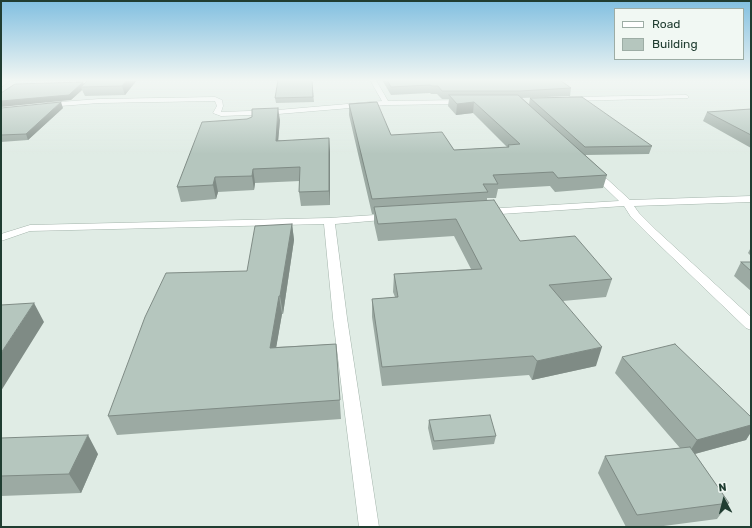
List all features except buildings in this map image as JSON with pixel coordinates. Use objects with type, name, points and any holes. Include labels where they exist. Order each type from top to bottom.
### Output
[{"type":"street","points":[[42,106],[58,105]]},
{"type":"street","points":[[220,105],[217,113],[221,114],[278,112],[366,105]]},
{"type":"street","points":[[587,166],[627,203],[635,215],[652,232],[751,325]]},
{"type":"street","points":[[478,212],[627,203],[751,199]]},
{"type":"street","points":[[1,238],[30,228],[329,221],[400,216]]},
{"type":"street","points":[[329,221],[340,318],[369,527]]}]
